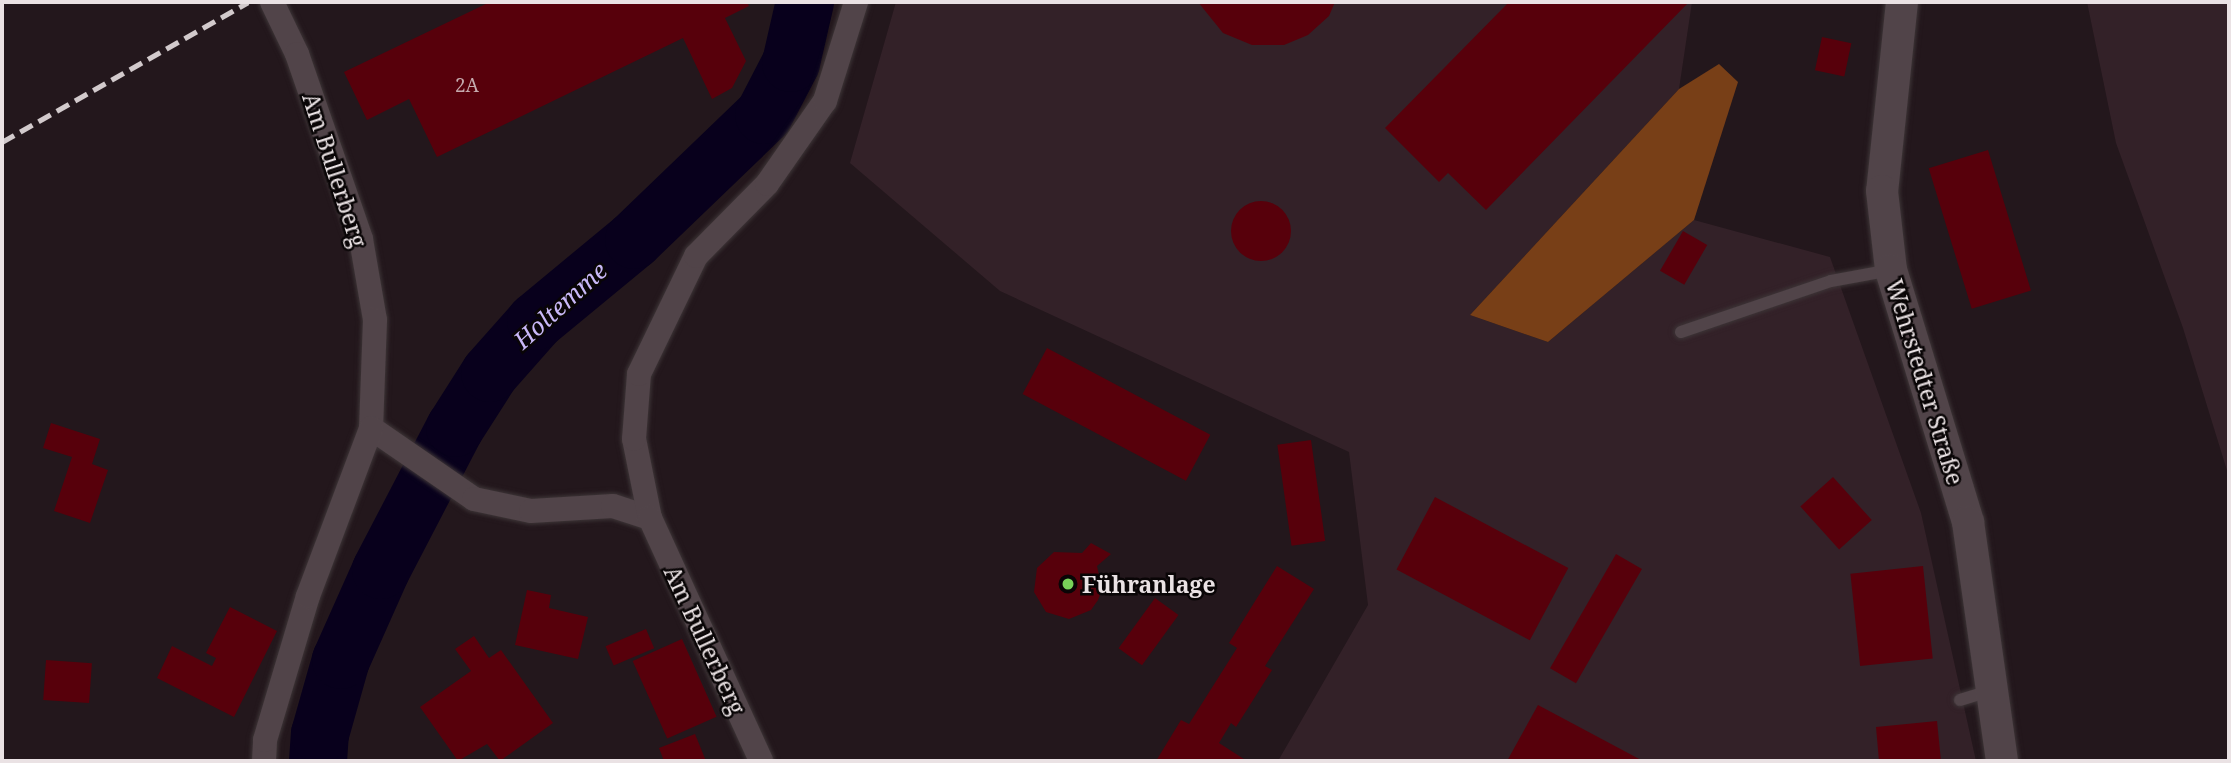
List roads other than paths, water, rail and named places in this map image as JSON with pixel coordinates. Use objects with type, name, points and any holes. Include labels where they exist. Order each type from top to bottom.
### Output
[{"type":"street","name":"Am Bullerberg","points":[[264,761],[265,740],[308,596],[371,428],[375,320],[361,239],[297,54],[272,2]]},
{"type":"street","name":"Am Bullerberg","points":[[761,761],[650,518],[634,439],[639,374],[696,256],[767,184],[825,101],[856,2]]},
{"type":"street","name":"Wehrstedter Straße","points":[[1902,2],[1895,27],[1882,191],[1891,270],[1968,522],[2003,761]]},
{"type":"street","points":[[371,428],[474,499],[531,510],[614,506],[650,518]]},
{"type":"lane","points":[[1681,332],[1831,281],[1891,270]]},
{"type":"lane","points":[[1960,700],[1993,690]]},
{"type":"waterway","name":"Holtemme","points":[[318,761],[320,734],[341,660],[381,570],[455,428],[490,373],[536,321],[634,240],[764,115],[791,63],[805,2]]},
{"type":"railway","points":[[2,142],[248,2]]},
{"type":"place","name":"Führanlage","points":[[1068,584]]}]
